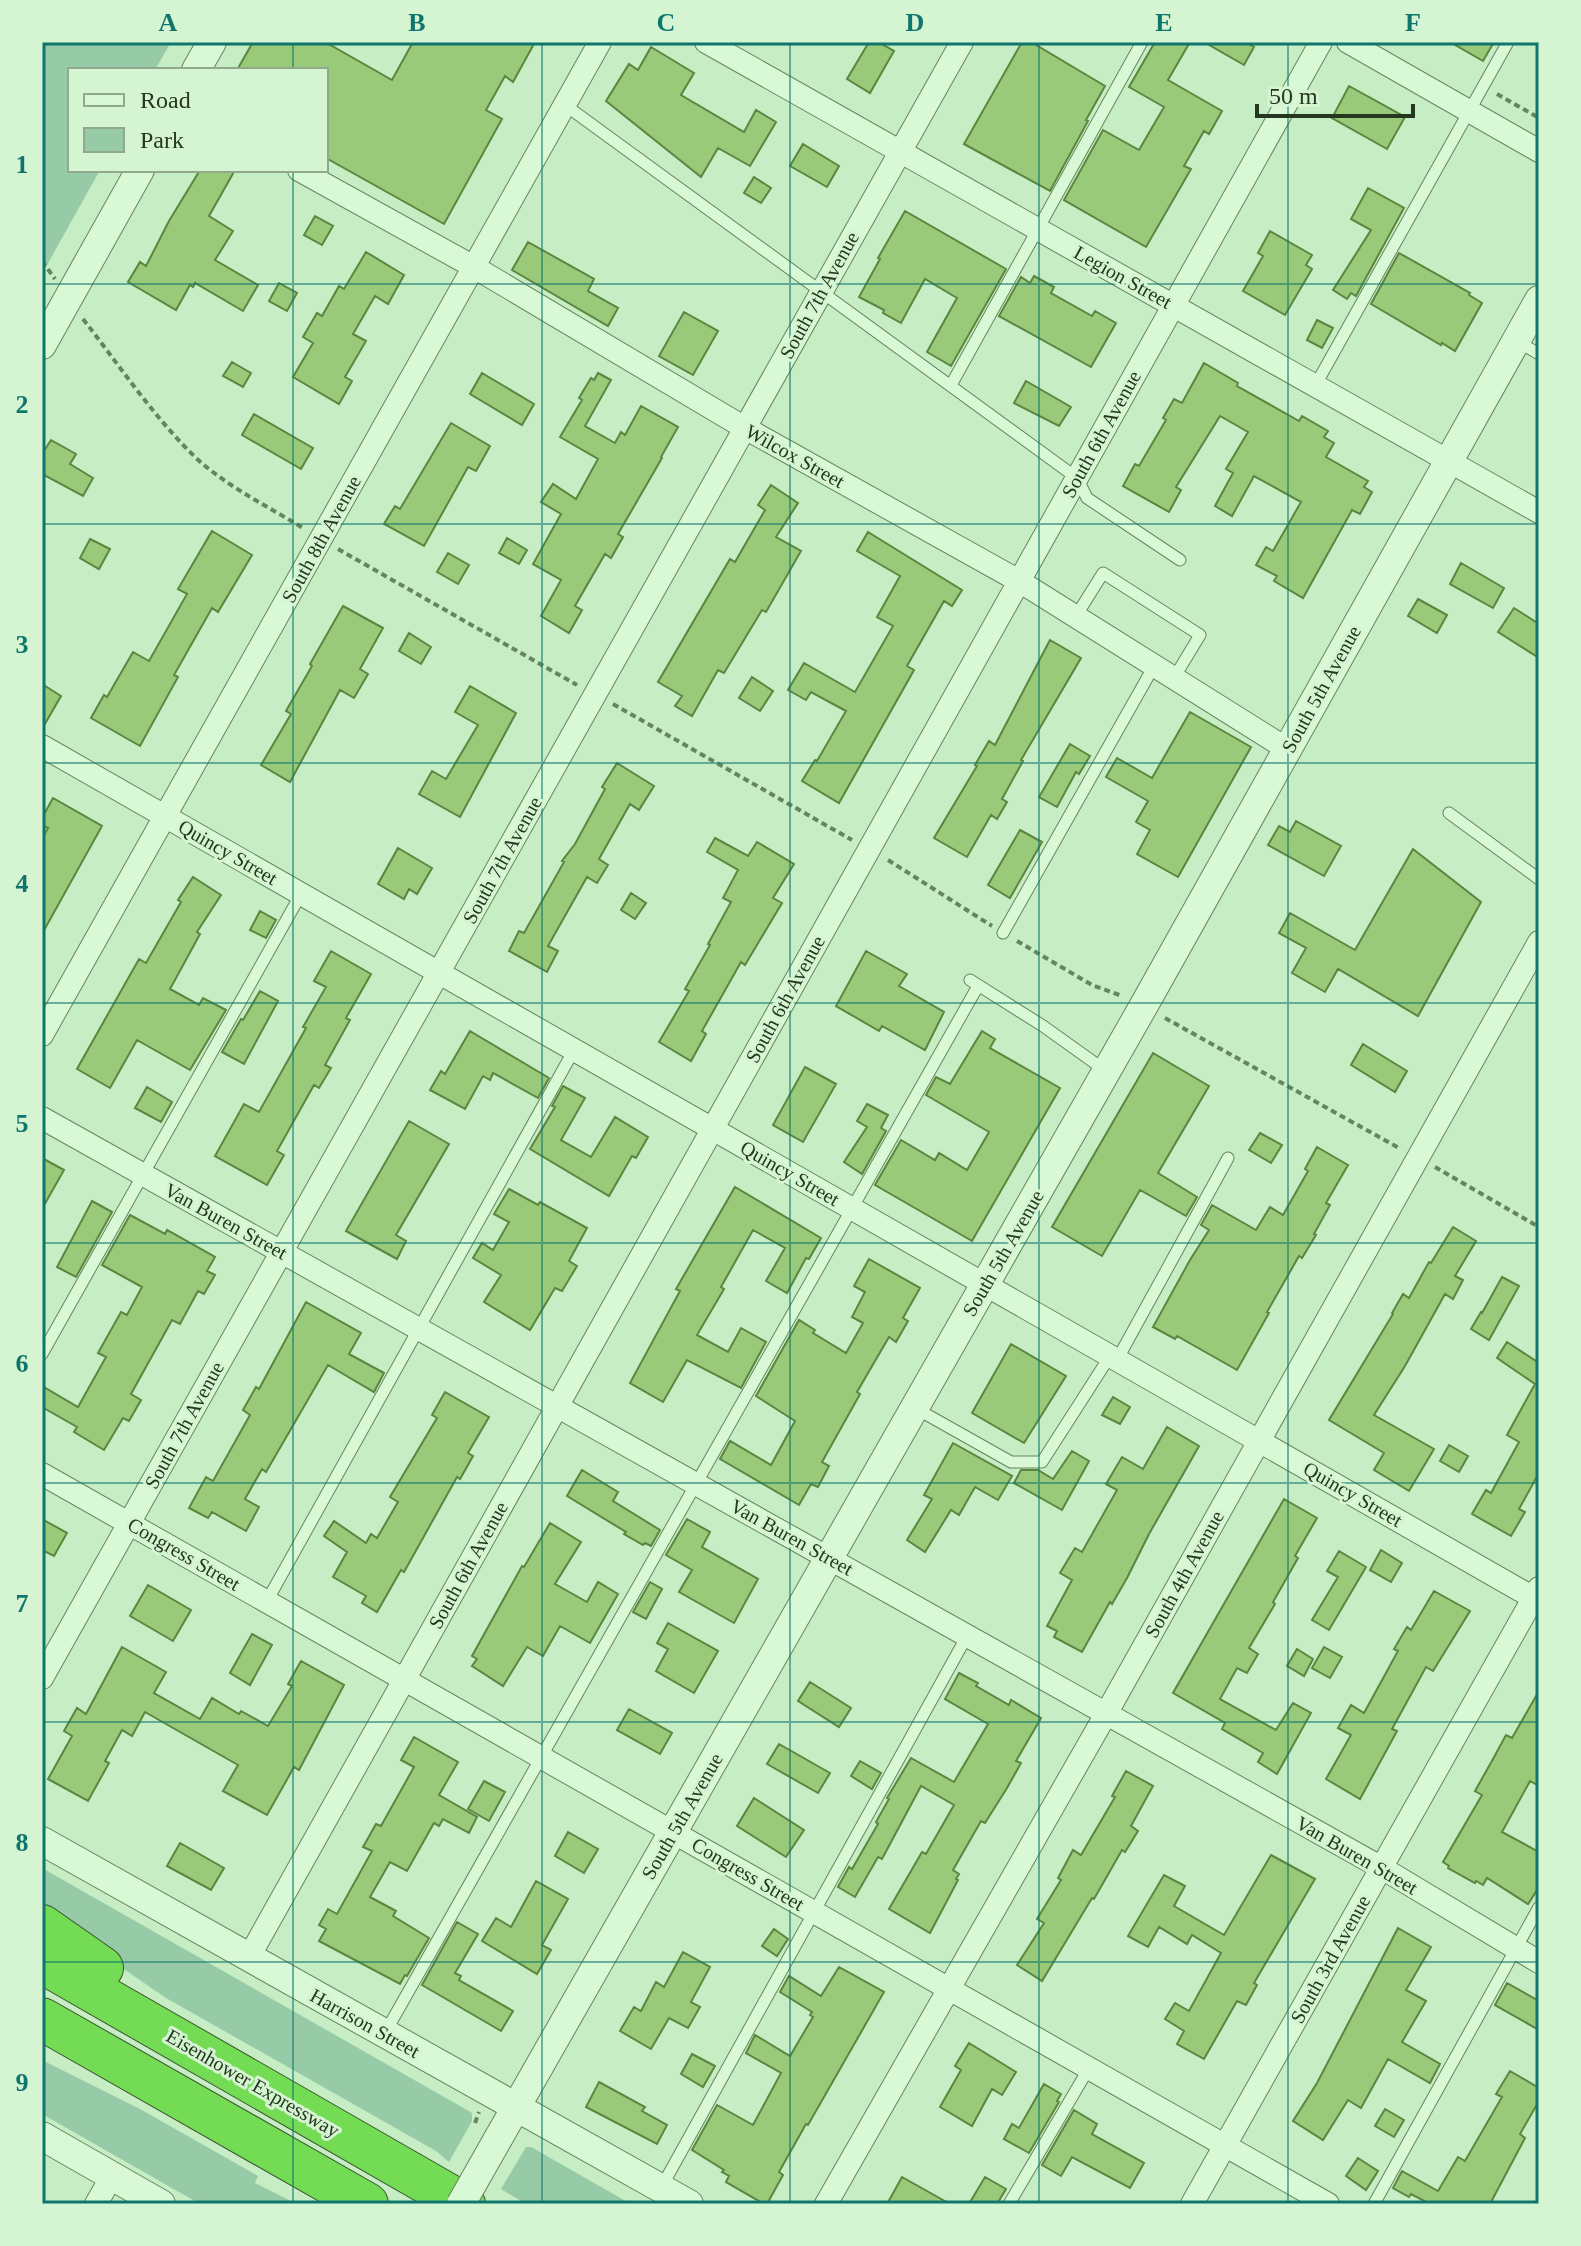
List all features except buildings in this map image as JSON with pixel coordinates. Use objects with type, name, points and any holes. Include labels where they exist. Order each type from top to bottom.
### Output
[{"type":"highway","points":[[42,1926],[99,1966],[172,2036]]},
{"type":"highway","name":"Eisenhower Expressway","points":[[42,1962],[462,2204]]},
{"type":"highway","points":[[42,2019],[367,2204]]},
{"type":"highway","points":[[42,2047],[120,2064]]},
{"type":"street","points":[[197,68],[212,42]]},
{"type":"street","name":"South 8th Avenue","points":[[42,1035],[600,42]]},
{"type":"street","name":"Legion Street","points":[[706,42],[1539,512]]},
{"type":"street","name":"South 7th Avenue","points":[[42,1678],[962,42]]},
{"type":"street","name":"South 6th Avenue","points":[[249,1957],[1321,42]]},
{"type":"street","points":[[1348,42],[1539,151]]},
{"type":"street","points":[[42,345],[139,172]]},
{"type":"street","name":"Wilcox Street","points":[[303,172],[474,267],[745,428],[1019,581],[1287,749]]},
{"type":"street","name":"South 5th Avenue","points":[[462,2204],[1106,1071],[1448,461],[1528,348],[1539,300]]},
{"type":"street","name":"Quincy Street","points":[[42,746],[1259,1441],[1537,1595]]},
{"type":"street","name":"South 4th Avenue","points":[[826,2204],[1106,1714],[1539,942]]},
{"type":"street","name":"Van Buren Street","points":[[42,1118],[1382,1868],[1539,1962]]},
{"type":"street","name":"Congress Street","points":[[42,1474],[1328,2204]]},
{"type":"street","name":"South 3rd Avenue","points":[[1192,2204],[1537,1595]]},
{"type":"street","name":"Harrison Street","points":[[42,1841],[689,2204]]},
{"type":"street","points":[[42,2136],[161,2204]]},
{"type":"street","points":[[96,2204],[112,2176]]},
{"type":"lane","points":[[951,385],[1142,42]]},
{"type":"lane","points":[[1315,386],[1508,42]]},
{"type":"lane","points":[[565,105],[1077,478],[1087,498],[1180,560]]},
{"type":"lane","points":[[1076,616],[1103,573],[1200,635],[1174,678]]},
{"type":"lane","points":[[1003,933],[1154,666]]},
{"type":"lane","points":[[1449,813],[1539,879]]},
{"type":"lane","points":[[42,1354],[301,894]]},
{"type":"lane","points":[[385,2034],[852,1208],[974,983],[1043,1026],[1106,1071]]},
{"type":"lane","points":[[267,1601],[574,1050]]},
{"type":"lane","points":[[915,1408],[1011,1462],[1042,1462],[1114,1358],[1228,1158]]},
{"type":"lane","points":[[660,2188],[967,1636]]},
{"type":"lane","points":[[1374,2204],[1539,1907]]},
{"type":"lane","points":[[1009,2204],[1089,2068]]},
{"type":"path","points":[[1497,94],[1539,118]]},
{"type":"path","points":[[42,261],[54,278]]},
{"type":"path","points":[[82,317],[196,458],[234,487],[304,529]]},
{"type":"path","points":[[337,548],[579,686]]},
{"type":"path","points":[[610,702],[853,841]]},
{"type":"path","points":[[1166,1018],[1398,1148]]},
{"type":"path","points":[[1432,1166],[1539,1227]]},
{"type":"green space","points":[[42,42],[171,42],[156,68],[68,68],[68,172],[99,172],[42,274]]},
{"type":"green space","points":[[42,1868],[472,2113],[472,2121],[449,2162],[436,2151],[166,1998],[42,1913]]},
{"type":"green space","points":[[42,2060],[140,2109],[258,2176],[255,2183],[297,2204],[200,2204],[42,2114]]},
{"type":"green space","points":[[526,2147],[631,2204],[526,2204],[501,2189]]}]
